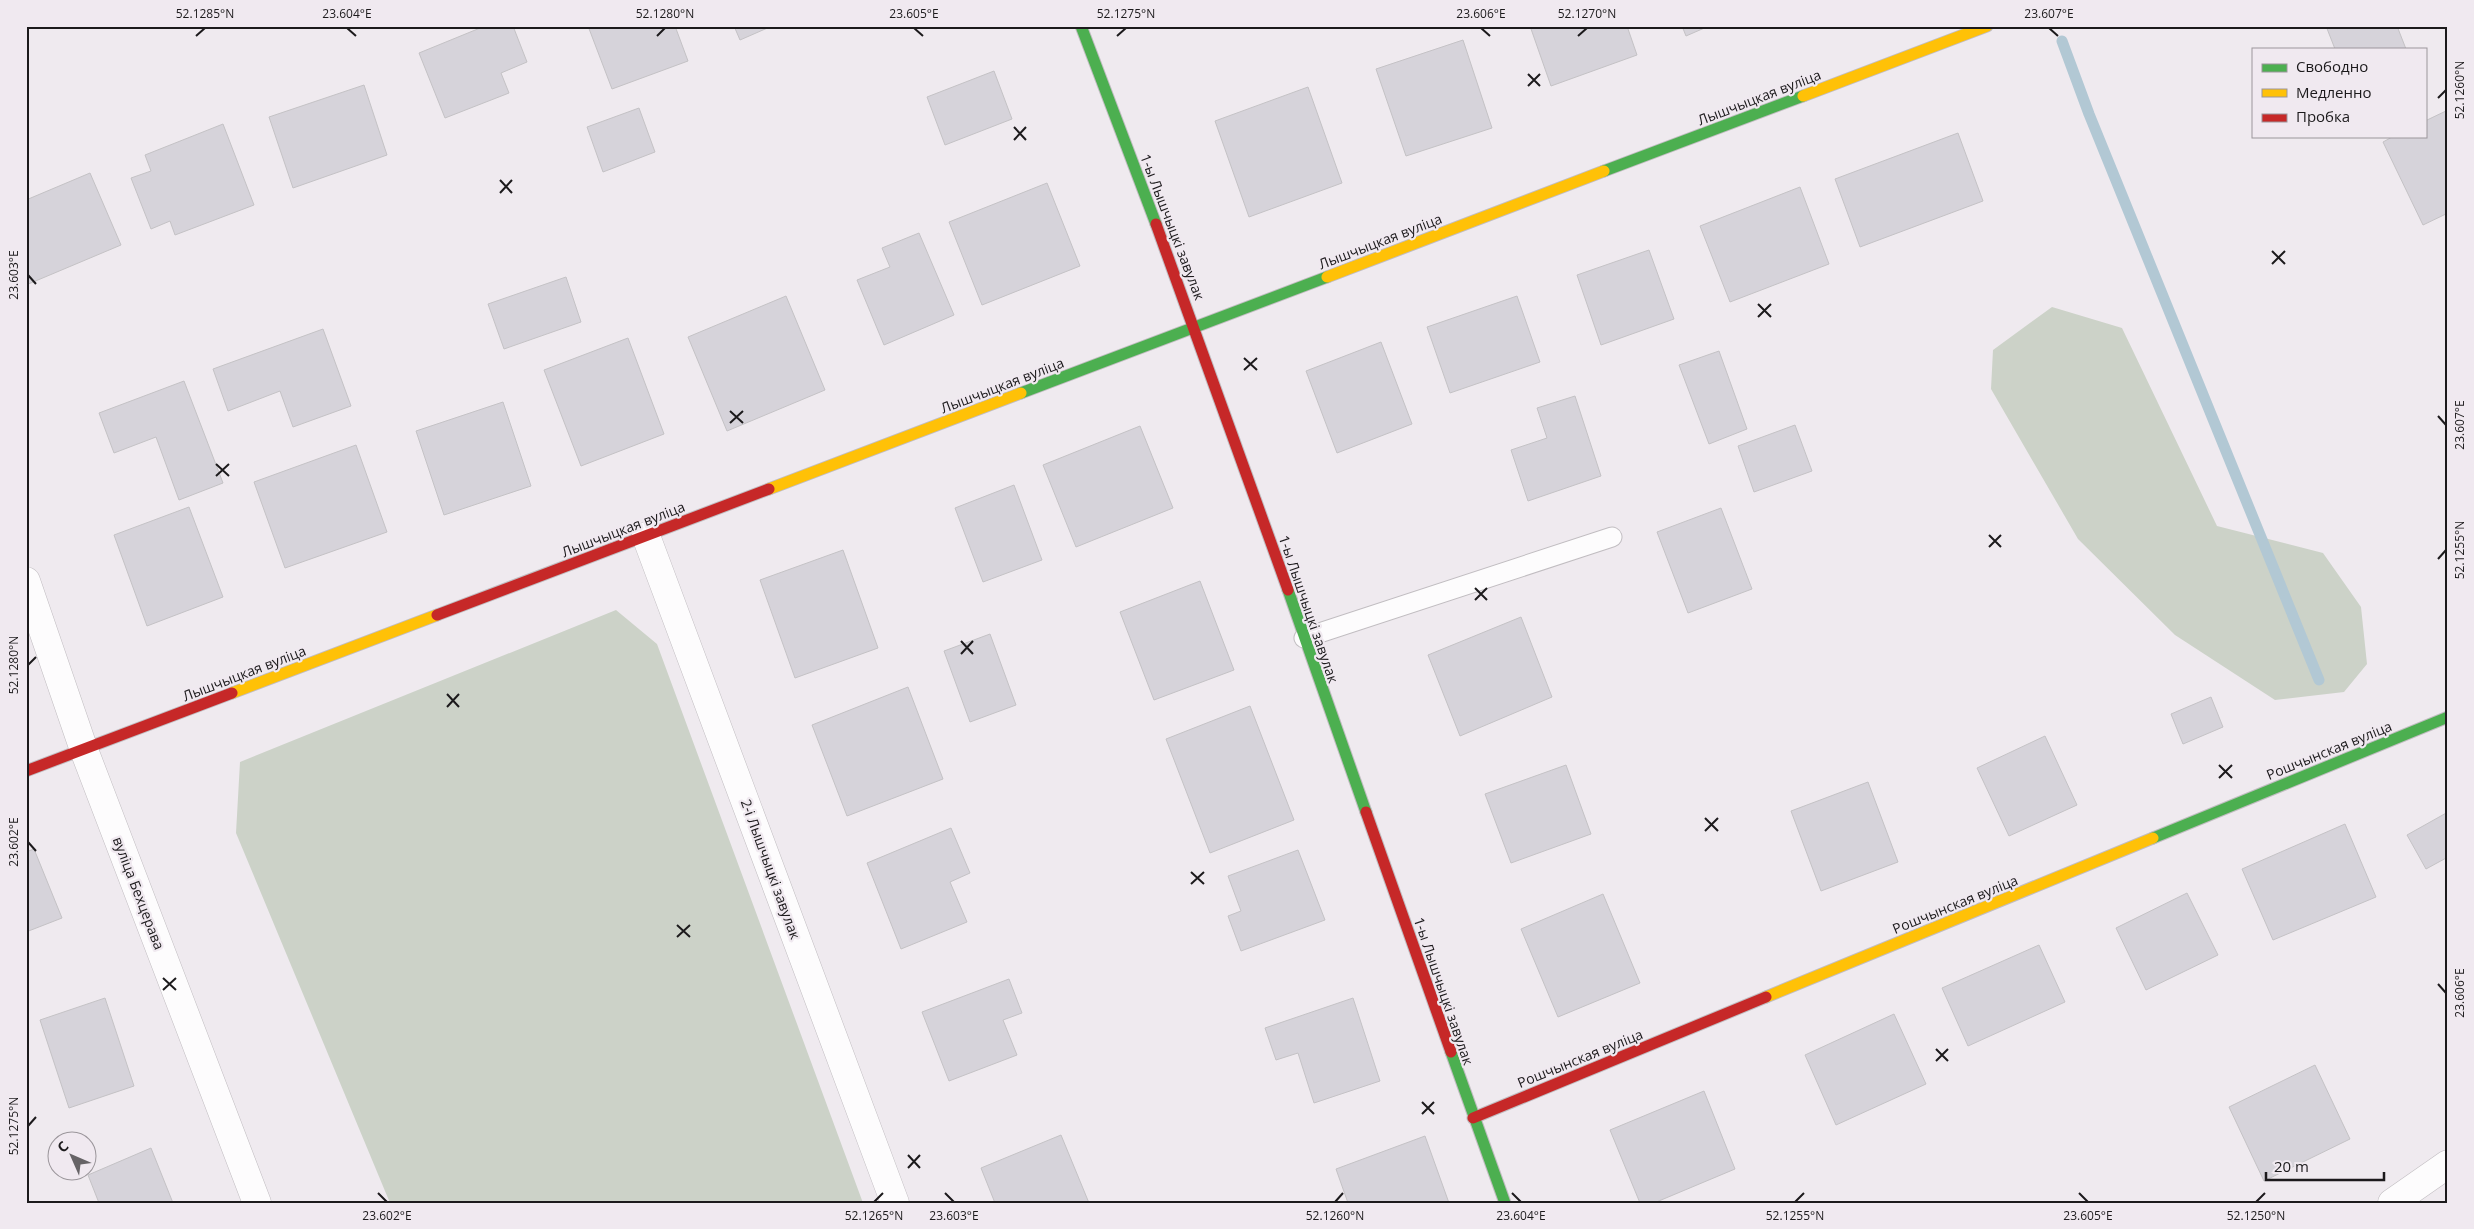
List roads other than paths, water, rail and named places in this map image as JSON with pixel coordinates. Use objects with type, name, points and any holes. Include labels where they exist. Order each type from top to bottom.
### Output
[{"type":"street","name":"1-ы Лышчыцкі завулак","points":[[1081,26],[1195,328],[1473,1118],[1505,1203]]},
{"type":"street","name":"Лышчыцкая вуліца","points":[[26,771],[1987,26]]},
{"type":"street","name":"2-і Лышчыцкі завулак","points":[[646,536],[895,1203]]},
{"type":"street","name":"вуліца Бехцерава","points":[[26,581],[84,750],[257,1203]]},
{"type":"street","name":"Рошчынская вуліца","points":[[1473,1118],[2448,717]]},
{"type":"street","points":[[2392,1203],[2448,1164]]},
{"type":"lane","points":[[1304,638],[1612,537]]},
{"type":"waterway","points":[[2062,41],[2089,114],[2319,680]]}]
